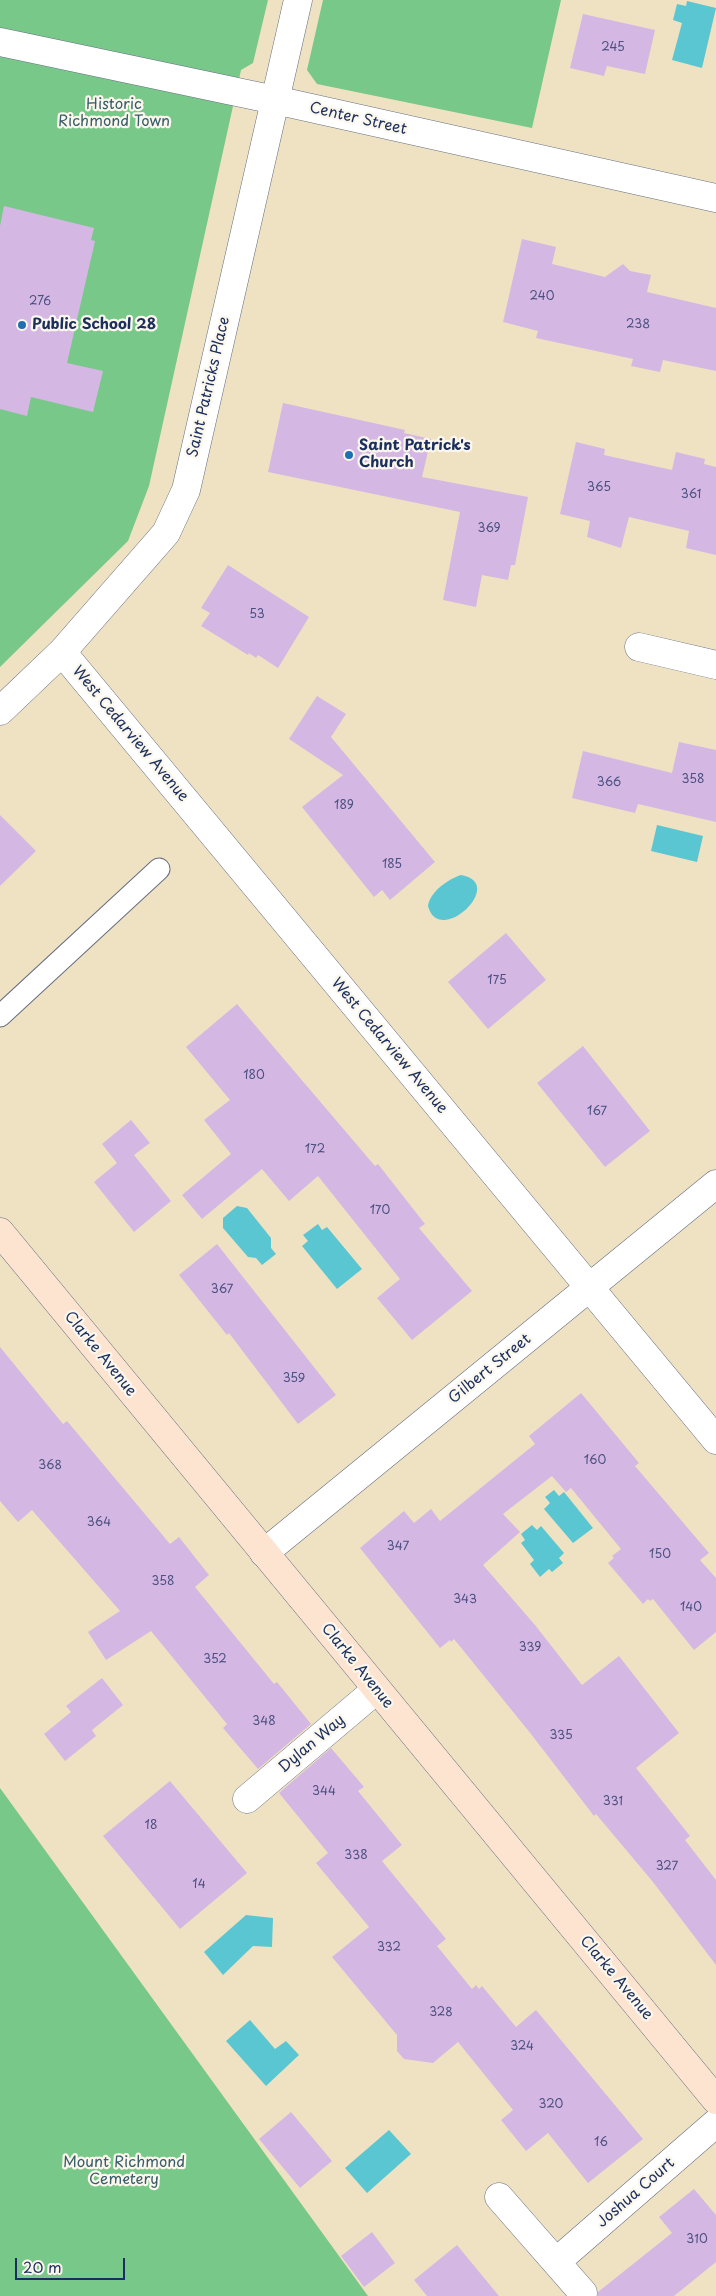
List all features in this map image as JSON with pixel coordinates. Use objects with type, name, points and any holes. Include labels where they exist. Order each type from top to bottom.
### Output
[{"type":"street","name":"Saint Patricks Place","points":[[0,711],[62,652],[166,533],[186,490],[298,0]]},
{"type":"street","name":"Center Street","points":[[0,42],[275,100],[716,198]]},
{"type":"street","points":[[639,647],[716,665]]},
{"type":"street","name":"West Cedarview Avenue","points":[[62,652],[716,1440]]},
{"type":"street","name":"Gilbert Street","points":[[264,1553],[716,1184]]},
{"type":"street","name":"Clarke Avenue","points":[[0,1232],[716,2100]]},
{"type":"street","name":"Dylan Way","points":[[247,1798],[376,1690]]},
{"type":"street","name":"Joshua Court","points":[[556,2262],[716,2123]]},
{"type":"street","points":[[499,2197],[583,2293]]},
{"type":"lane","points":[[0,1016],[159,869]]},
{"type":"green space","name":"Historic Richmond Town","points":[[0,0],[268,0],[253,63],[241,70],[149,486],[128,541],[0,667]]},
{"type":"green space","points":[[323,0],[561,0],[532,128],[317,84],[307,70]]},
{"type":"green space","name":"Mount Richmond Cemetery","points":[[0,1788],[368,2296],[0,2296]]},
{"type":"water","points":[[687,1],[716,8],[702,68],[672,60],[682,23],[673,20],[677,4],[686,6]]},
{"type":"water","points":[[657,825],[703,836],[697,862],[651,851]]},
{"type":"water","points":[[461,875],[474,880],[477,889],[474,899],[456,917],[444,920],[435,917],[428,906],[432,896],[445,883]]},
{"type":"water","points":[[237,1206],[247,1208],[271,1238],[271,1248],[276,1254],[262,1265],[256,1258],[248,1257],[223,1228],[223,1218]]},
{"type":"water","points":[[318,1224],[322,1230],[327,1227],[362,1269],[337,1289],[302,1246],[308,1241],[303,1235]]},
{"type":"water","points":[[554,1490],[559,1496],[564,1492],[593,1528],[573,1543],[544,1509],[550,1503],[545,1497]]},
{"type":"water","points":[[532,1525],[537,1530],[541,1526],[564,1553],[559,1558],[563,1563],[552,1572],[549,1569],[540,1577],[530,1564],[534,1560],[521,1543],[525,1540],[521,1534]]},
{"type":"water","points":[[246,1915],[273,1918],[272,1947],[253,1946],[223,1975],[204,1952]]},
{"type":"water","points":[[250,2020],[275,2049],[286,2041],[299,2055],[266,2086],[226,2041]]},
{"type":"water","points":[[389,2130],[411,2154],[367,2193],[345,2168]]},
{"type":"building","points":[[583,14],[655,30],[645,74],[607,66],[604,76],[570,68]]},
{"type":"building","points":[[4,206],[94,228],[91,240],[95,241],[67,363],[103,371],[93,412],[31,397],[27,416],[0,409],[0,226]]},
{"type":"building","points":[[522,239],[556,247],[552,264],[605,277],[623,264],[630,271],[651,275],[647,292],[716,308],[716,371],[663,360],[660,372],[631,366],[633,359],[536,338],[538,331],[503,322]]},
{"type":"building","points":[[283,403],[405,430],[404,433],[431,439],[422,477],[528,497],[515,565],[511,565],[508,580],[482,575],[476,607],[443,600],[460,512],[268,472]]},
{"type":"building","points":[[576,442],[605,449],[604,455],[672,470],[676,452],[705,459],[704,464],[716,467],[716,555],[686,548],[689,531],[629,517],[621,548],[587,537],[590,521],[560,514]]},
{"type":"building","points":[[228,565],[309,617],[278,668],[258,655],[256,658],[249,653],[248,655],[201,626],[210,613],[201,608]]},
{"type":"building","points":[[317,696],[346,714],[331,737],[435,862],[390,900],[382,890],[374,897],[302,807],[343,775],[289,739]]},
{"type":"building","points":[[679,742],[716,750],[716,822],[638,804],[635,813],[572,798],[583,751],[672,773]]},
{"type":"building","points":[[0,815],[36,851],[0,886]]},
{"type":"building","points":[[506,933],[546,980],[488,1029],[448,982]]},
{"type":"building","points":[[237,1004],[375,1166],[378,1164],[425,1224],[419,1228],[472,1291],[412,1340],[377,1298],[400,1279],[318,1176],[289,1201],[262,1169],[202,1219],[182,1195],[231,1154],[204,1120],[230,1100],[186,1047]]},
{"type":"building","points":[[583,1046],[650,1131],[605,1167],[537,1083]]},
{"type":"building","points":[[131,1120],[150,1143],[134,1155],[171,1201],[134,1232],[94,1182],[117,1163],[102,1144]]},
{"type":"building","points":[[217,1244],[336,1395],[298,1424],[229,1333],[227,1335],[179,1275]]},
{"type":"building","points":[[0,1347],[63,1424],[67,1421],[170,1544],[179,1537],[209,1575],[195,1587],[274,1684],[277,1682],[311,1724],[258,1769],[223,1728],[227,1724],[151,1631],[106,1660],[88,1632],[120,1611],[32,1510],[18,1522],[0,1501]]},
{"type":"building","points":[[581,1393],[639,1463],[635,1466],[709,1553],[700,1560],[716,1578],[716,1632],[694,1650],[653,1599],[650,1601],[648,1599],[643,1604],[608,1563],[614,1558],[612,1556],[621,1549],[571,1488],[566,1492],[552,1476],[503,1514],[520,1532],[483,1565],[535,1625],[582,1685],[619,1656],[679,1733],[636,1768],[690,1836],[685,1840],[716,1880],[716,1965],[653,1882],[596,1814],[594,1816],[454,1639],[440,1648],[360,1548],[404,1511],[414,1523],[431,1509],[440,1521],[535,1444],[529,1436]]},
{"type":"building","points":[[102,1678],[123,1705],[92,1730],[96,1736],[65,1761],[44,1734],[71,1712],[66,1706]]},
{"type":"building","points":[[331,1748],[364,1787],[358,1791],[402,1845],[382,1861],[446,1939],[437,1946],[472,1989],[476,1985],[479,1989],[482,1986],[516,2027],[536,2010],[643,2139],[588,2183],[548,2133],[526,2151],[501,2120],[513,2110],[458,2042],[433,2063],[404,2059],[397,2051],[397,2035],[332,1957],[369,1927],[316,1863],[328,1853],[279,1793]]},
{"type":"building","points":[[170,1781],[247,1873],[180,1929],[103,1836]]},
{"type":"building","points":[[291,2112],[332,2161],[300,2188],[259,2139]]},
{"type":"building","points":[[694,2189],[716,2215],[716,2262],[674,2296],[598,2296],[598,2292],[672,2233],[659,2217]]},
{"type":"building","points":[[372,2232],[395,2263],[364,2287],[341,2256]]},
{"type":"building","points":[[457,2245],[499,2296],[427,2296],[414,2280]]},
{"type":"place","name":"Public School 28","points":[[22,325]]},
{"type":"place","name":"Saint Patrick's Church","points":[[349,455]]}]
